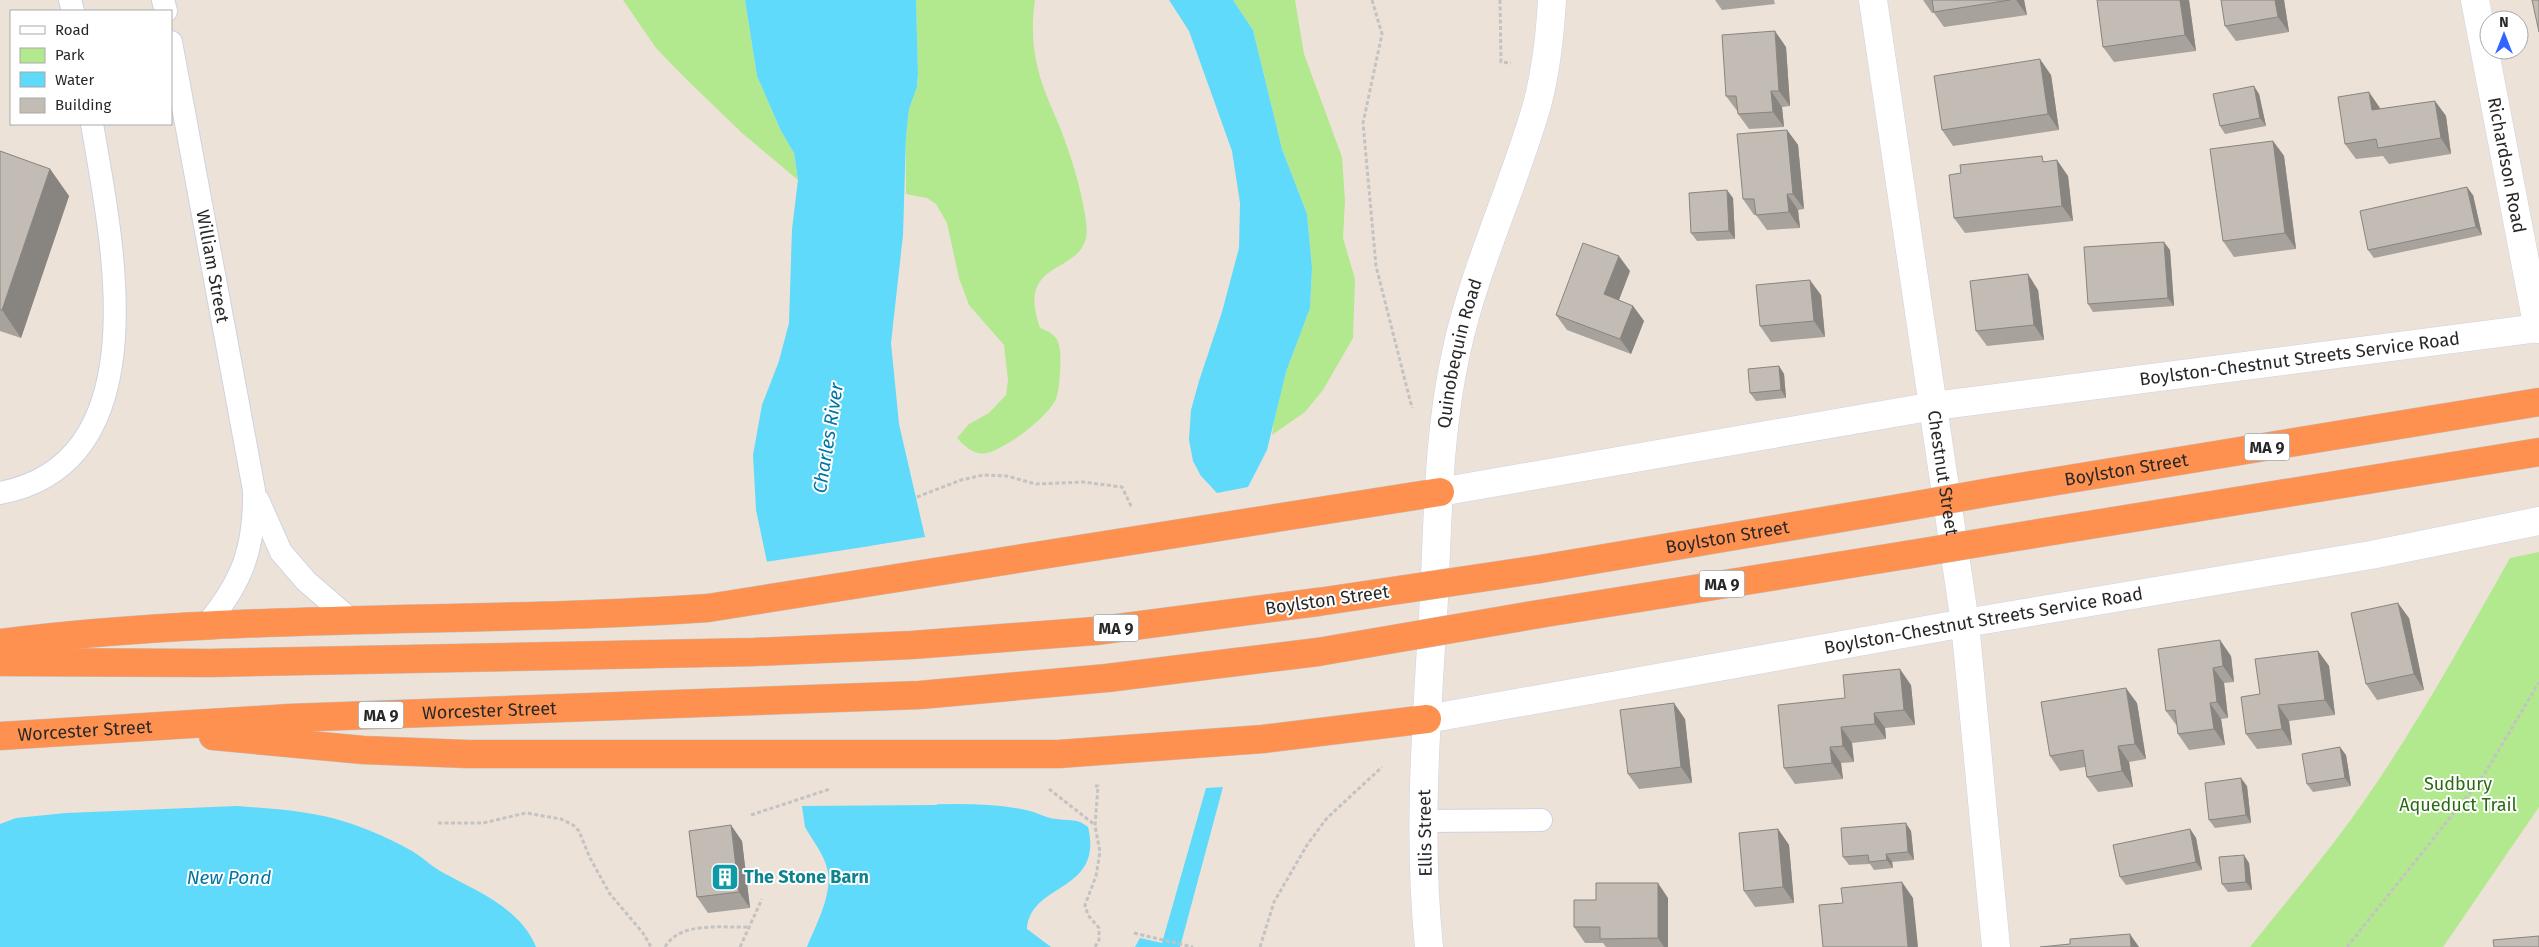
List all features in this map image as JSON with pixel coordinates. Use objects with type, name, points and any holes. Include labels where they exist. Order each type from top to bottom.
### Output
[{"type":"highway","name":"Boylston Street","points":[[0,662],[210,663],[754,652],[912,645],[1096,631],[1540,570],[1996,491],[2539,402]]},
{"type":"highway","name":"Worcester Street","points":[[0,736],[289,718],[920,695],[1116,677],[1318,652],[1539,614],[2539,452]]},
{"type":"highway","points":[[0,643],[80,633],[207,624],[670,612],[747,602],[1440,492]]},
{"type":"highway","points":[[121,728],[409,752],[468,754],[929,755],[1059,754],[1151,749],[1272,738],[1427,719]]},
{"type":"street","name":"Quinobequin Road","points":[[1427,719],[1443,437],[1449,390],[1463,322],[1483,258],[1525,142],[1545,68],[1552,0]]},
{"type":"street","name":"Chestnut Street","points":[[1873,0],[1965,623],[1996,947]]},
{"type":"street","name":"Richardson Road","points":[[2474,0],[2538,328]]},
{"type":"street","name":"Boylston-Chestnut Streets Service Road","points":[[1440,492],[1934,406],[2538,328]]},
{"type":"street","name":"Boylston-Chestnut Streets Service Road","points":[[1427,719],[1965,623],[2371,555],[2539,521]]},
{"type":"street","name":"Ellis Street","points":[[1427,719],[1424,822],[1429,947]]},
{"type":"lane","name":"William Street","points":[[172,47],[254,490],[255,518],[245,565],[225,602],[207,624]]},
{"type":"lane","points":[[0,493],[41,479],[75,453],[95,419],[108,380],[114,339],[114,262],[92,125]]},
{"type":"lane","name":"William Street","points":[[254,490],[281,552],[306,581],[350,620]]},
{"type":"lane","points":[[1424,822],[1541,820]]},
{"type":"path","points":[[1372,0],[1382,34],[1363,123],[1376,266],[1413,413]]},
{"type":"path","points":[[1500,0],[1501,62],[1545,68]]},
{"type":"path","points":[[917,496],[976,477],[1007,476],[1036,484],[1083,482],[1122,487],[1135,513]]},
{"type":"path","points":[[2347,947],[2484,775],[2539,682]]},
{"type":"path","points":[[1260,947],[1274,902],[1307,845],[1327,818],[1382,767]]},
{"type":"path","points":[[1052,784],[1042,784],[1095,826]]},
{"type":"path","points":[[1088,785],[1098,786],[1095,826],[1100,852],[1096,876],[1085,906],[1088,915],[1099,928],[1099,940],[1095,947]]},
{"type":"path","points":[[751,815],[830,789],[839,789]]},
{"type":"path","points":[[438,823],[483,823],[526,813],[561,819],[573,824],[579,831],[590,858],[610,894],[644,933],[651,947]]},
{"type":"path","points":[[740,947],[762,899]]},
{"type":"path","points":[[665,947],[670,939],[692,928],[748,927]]},
{"type":"path","points":[[1134,933],[1193,947]]},
{"type":"green space","points":[[623,0],[745,0],[757,76],[781,131],[794,153],[798,180],[742,133],[683,76],[656,48]]},
{"type":"green space","points":[[916,0],[1035,0],[1033,38],[1038,68],[1073,164],[1081,194],[1087,230],[1086,238],[1080,250],[1072,258],[1042,279],[1036,290],[1035,306],[1040,328],[1054,336],[1060,350],[1056,399],[1044,415],[1026,431],[1005,445],[982,454],[974,452],[957,438],[969,424],[989,413],[1006,395],[1008,380],[1004,345],[969,305],[959,278],[947,223],[936,204],[927,198],[906,194],[906,137],[909,109],[917,87],[918,73]]},
{"type":"green space","points":[[1233,0],[1295,0],[1304,54],[1342,157],[1345,201],[1343,238],[1355,279],[1353,338],[1323,390],[1305,412],[1272,435],[1276,408],[1286,372],[1310,308],[1312,268],[1307,214],[1282,149],[1253,30]]},
{"type":"green space","name":"Sudbury Aqueduct Trail","points":[[2539,552],[2539,807],[2443,947],[2250,947],[2360,808],[2406,738],[2510,558]]},
{"type":"water","name":"Charles River","points":[[745,0],[916,0],[917,87],[909,109],[906,137],[903,235],[891,343],[899,424],[925,537],[870,546],[912,805],[969,804],[1012,807],[1052,818],[1076,821],[1088,827],[1090,848],[1086,864],[1077,876],[1052,893],[1031,914],[1027,929],[1051,947],[807,947],[823,908],[829,877],[823,857],[805,827],[767,562],[756,510],[753,455],[762,405],[779,361],[789,323],[792,229],[798,180],[794,153],[781,131],[757,76]]},
{"type":"water","points":[[1169,0],[1233,0],[1253,30],[1282,149],[1307,214],[1312,268],[1310,308],[1286,372],[1267,450],[1248,487],[1217,493],[1201,476],[1193,461],[1189,440],[1191,410],[1222,312],[1239,248],[1240,203],[1232,151],[1189,31]]},
{"type":"water","points":[[1223,787],[1180,947],[1135,947],[1140,938],[1162,943],[1206,788]]},
{"type":"water","name":"New Pond","points":[[237,806],[294,811],[336,819],[389,839],[508,910],[529,933],[536,947],[0,947],[0,824],[16,818],[66,813]]},
{"type":"pier","points":[[897,542],[897,545],[873,548],[914,803],[936,802],[937,805],[801,806],[765,562]]},
{"type":"building","points":[[1932,0],[2010,0],[1934,12]]},
{"type":"building","points":[[2097,0],[2180,0],[2185,35],[2103,47]]},
{"type":"building","points":[[2221,0],[2275,0],[2278,17],[2225,26]]},
{"type":"building","points":[[2532,0],[2539,0],[2539,32]]},
{"type":"building","points":[[1775,31],[1779,91],[1771,91],[1773,112],[1738,114],[1736,96],[1726,96],[1722,35]]},
{"type":"building","points":[[2040,59],[2048,114],[1942,130],[1934,76]]},
{"type":"building","points":[[2254,86],[2260,118],[2220,126],[2213,94]]},
{"type":"building","points":[[2369,92],[2372,110],[2435,101],[2441,138],[2378,148],[2376,139],[2345,144],[2338,97]]},
{"type":"building","points":[[1787,130],[1793,194],[1787,194],[1789,212],[1756,215],[1754,199],[1743,199],[1737,134]]},
{"type":"building","points":[[2273,141],[2285,233],[2223,241],[2210,149]]},
{"type":"building","points":[[0,151],[50,169],[2,310],[0,310]]},
{"type":"building","points":[[2042,156],[2043,162],[2057,160],[2062,206],[1954,218],[1949,175],[1961,173],[1960,165]]},
{"type":"building","points":[[2467,187],[2476,227],[2368,250],[2360,211]]},
{"type":"building","points":[[1727,190],[1729,231],[1691,233],[1689,193]]},
{"type":"building","points":[[2164,242],[2168,298],[2088,304],[2084,247]]},
{"type":"building","points":[[1583,243],[1619,256],[1604,294],[1633,306],[1620,339],[1556,315]]},
{"type":"building","points":[[2028,274],[2034,325],[1976,331],[1970,281]]},
{"type":"building","points":[[1810,280],[1814,321],[1760,326],[1756,285]]},
{"type":"building","points":[[1779,366],[1781,390],[1750,393],[1748,369]]},
{"type":"building","points":[[2398,603],[2414,674],[2366,684],[2351,613]]},
{"type":"building","points":[[2220,640],[2223,666],[2213,668],[2217,702],[2210,703],[2214,729],[2178,734],[2175,710],[2166,711],[2158,649]]},
{"type":"building","points":[[2318,651],[2325,700],[2278,705],[2282,729],[2246,734],[2241,697],[2260,694],[2255,659]]},
{"type":"building","points":[[1900,669],[1904,710],[1874,713],[1875,724],[1841,727],[1843,746],[1830,747],[1832,763],[1784,768],[1778,705],[1845,698],[1843,675]]},
{"type":"building","points":[[2126,688],[2135,744],[2118,746],[2122,771],[2087,777],[2083,750],[2050,756],[2041,702]]},
{"type":"building","points":[[1674,703],[1681,767],[1628,774],[1620,710]]},
{"type":"building","points":[[2340,747],[2345,778],[2307,784],[2302,754]]},
{"type":"building","points":[[2241,778],[2246,815],[2209,820],[2205,783]]},
{"type":"building","points":[[1906,823],[1908,852],[1886,854],[1887,860],[1869,862],[1868,855],[1843,857],[1841,828]]},
{"type":"building","points":[[731,825],[739,892],[697,897],[689,831]]},
{"type":"building","points":[[1778,829],[1783,887],[1744,891],[1739,833]]},
{"type":"building","points":[[2190,829],[2196,862],[2120,877],[2113,845]]},
{"type":"building","points":[[2244,855],[2246,882],[2222,884],[2219,857]]},
{"type":"building","points":[[1902,882],[1908,947],[1823,947],[1819,905],[1843,903],[1841,888]]},
{"type":"building","points":[[1596,883],[1658,883],[1658,938],[1600,939],[1600,927],[1574,927],[1574,900],[1596,900]]},
{"type":"building","points":[[2130,934],[2131,947],[2040,947],[2070,944],[2070,939]]},
{"type":"building","points":[[2539,936],[2539,947],[2494,947],[2493,940]]},
{"type":"place","name":"The Stone Barn","points":[[725,877]]}]
